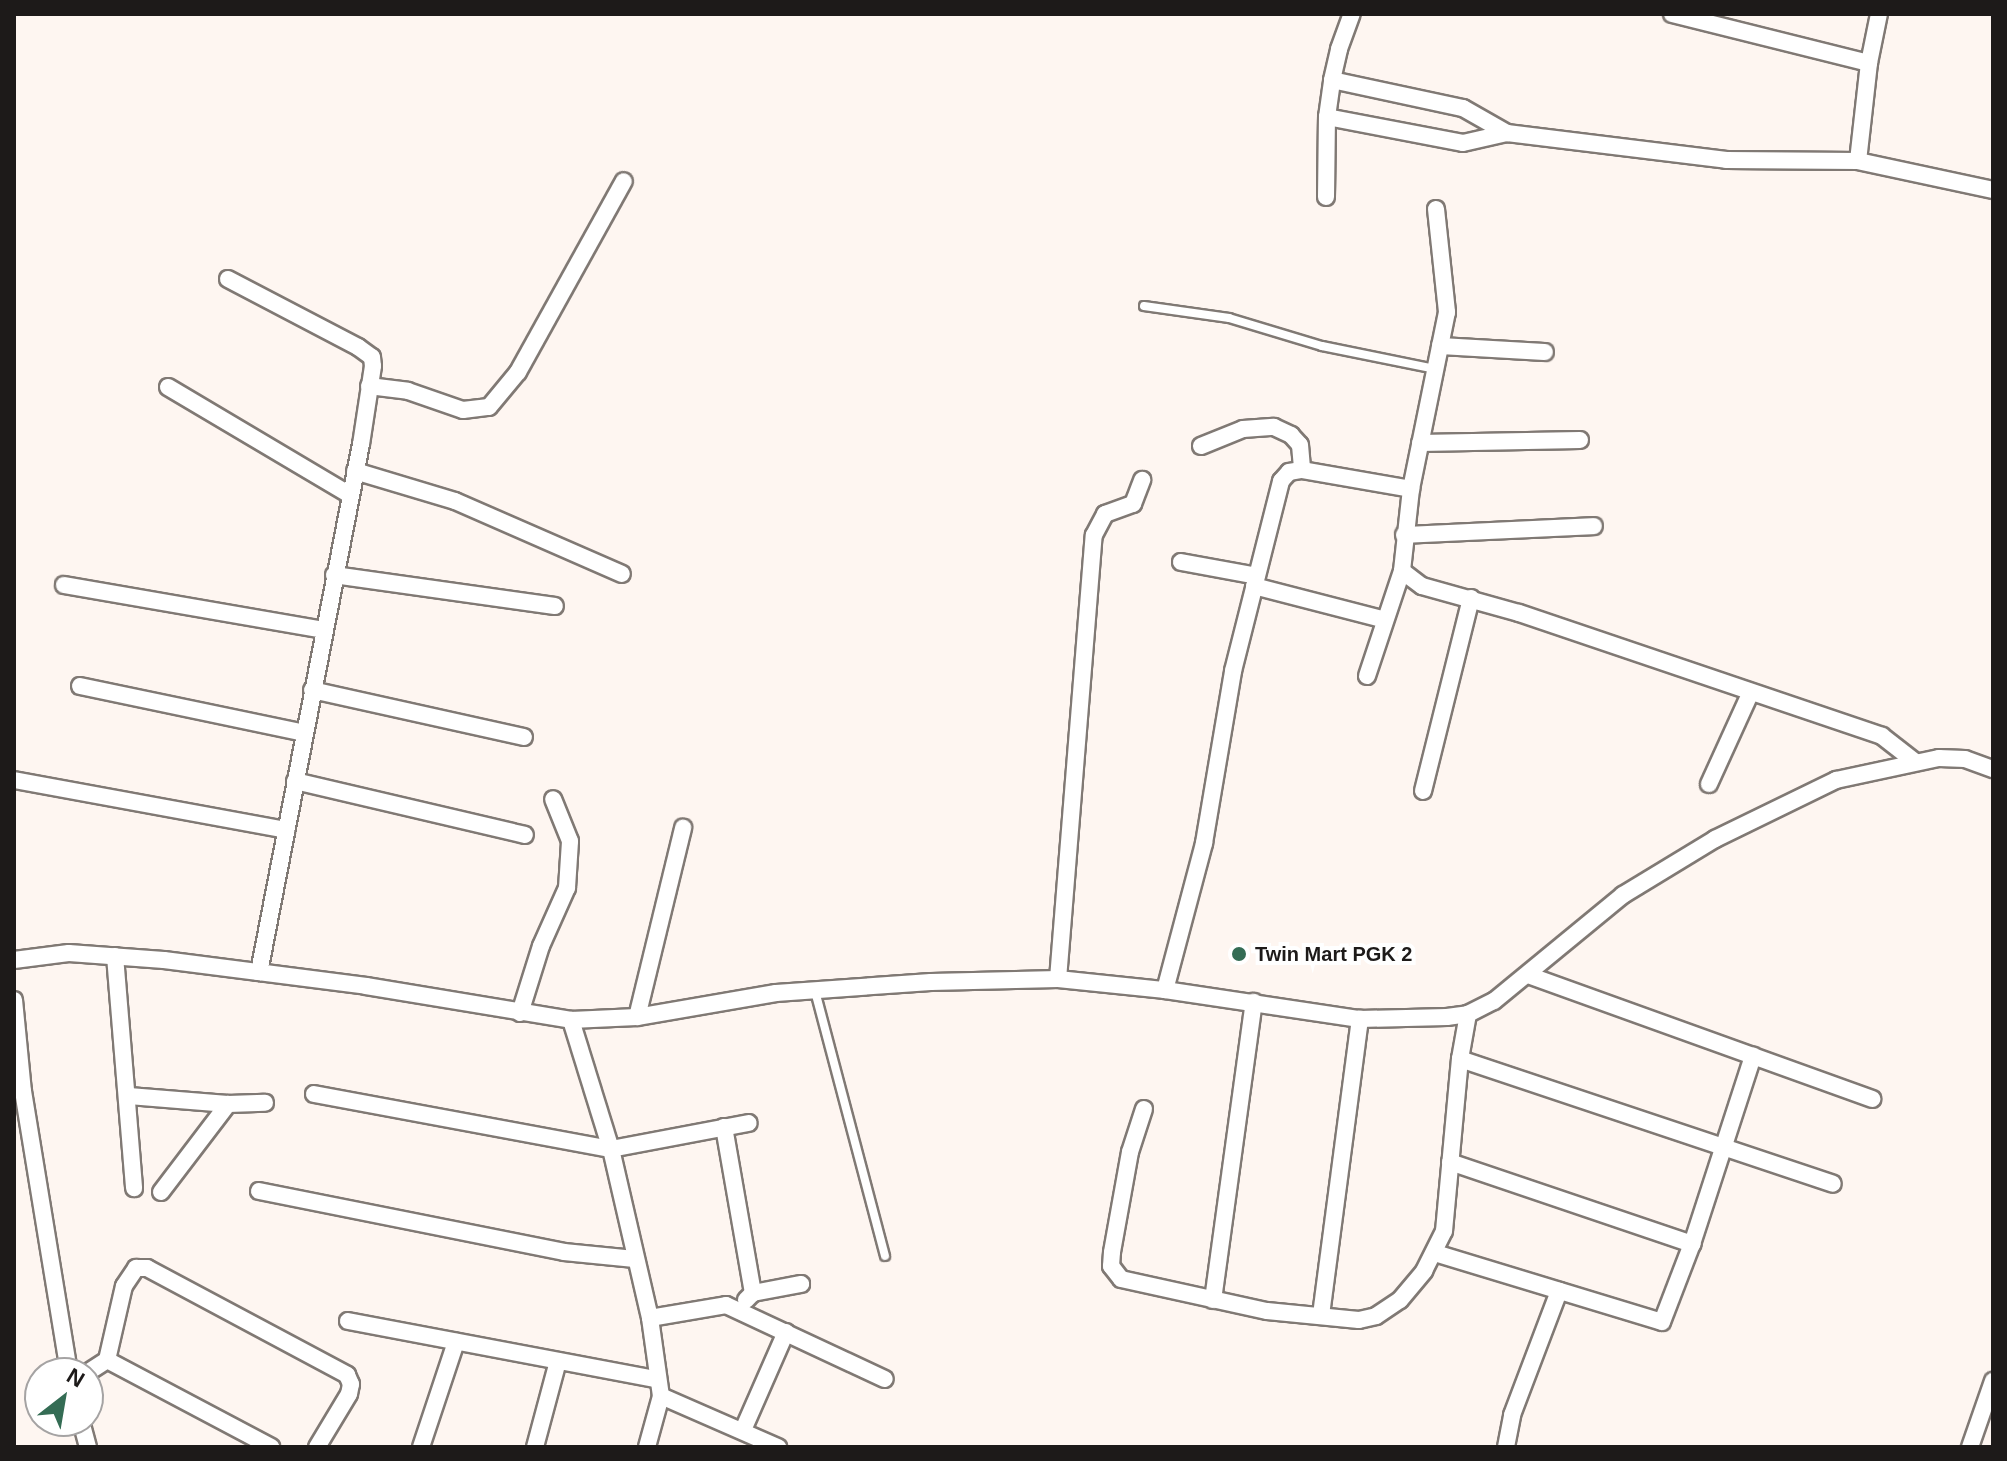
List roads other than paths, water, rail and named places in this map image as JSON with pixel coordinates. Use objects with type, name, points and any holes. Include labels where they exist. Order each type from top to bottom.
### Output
[{"type":"street","points":[[1326,197],[1327,117],[1332,80],[1352,14]]},
{"type":"street","points":[[1672,14],[1869,63]]},
{"type":"street","points":[[1858,161],[1869,63],[1879,14]]},
{"type":"street","points":[[1332,80],[1463,108],[1507,133]]},
{"type":"street","points":[[1327,117],[1463,143],[1507,133],[1726,160],[1858,161],[1993,190]]},
{"type":"street","points":[[369,386],[408,391],[463,410],[489,407],[518,372],[624,181]]},
{"type":"street","points":[[1367,676],[1402,571],[1411,489],[1440,346],[1447,298],[1436,209]]},
{"type":"street","points":[[228,279],[368,352],[373,366],[259,972]]},
{"type":"street","points":[[1440,346],[1545,352]]},
{"type":"street","points":[[168,387],[350,495]]},
{"type":"street","points":[[1201,446],[1243,429],[1274,427],[1291,435],[1300,445],[1302,470]]},
{"type":"street","points":[[1420,443],[1580,440]]},
{"type":"street","points":[[1165,990],[1204,843],[1233,671],[1281,481],[1289,472],[1302,470],[1411,489]]},
{"type":"street","points":[[355,471],[455,501],[622,574]]},
{"type":"street","points":[[1058,979],[1094,535],[1105,514],[1133,504],[1142,480]]},
{"type":"street","points":[[1404,535],[1594,526]]},
{"type":"street","points":[[1181,562],[1385,620]]},
{"type":"street","points":[[1402,571],[1422,586],[1471,598],[1882,736],[1914,761]]},
{"type":"street","points":[[334,575],[555,606]]},
{"type":"street","points":[[64,585],[324,630]]},
{"type":"street","points":[[1423,791],[1471,598]]},
{"type":"street","points":[[80,686],[304,733]]},
{"type":"street","points":[[312,690],[524,737]]},
{"type":"street","points":[[1709,784],[1750,694]]},
{"type":"street","points":[[14,960],[69,953],[115,956],[366,986],[571,1020],[637,1017],[731,999],[815,991],[931,982],[1058,979],[1165,990],[1360,1019],[1418,1020],[1468,1014],[1494,1001],[1623,895],[1715,839],[1836,780],[1914,761],[1965,759],[1993,769]]},
{"type":"street","points":[[14,780],[286,830]]},
{"type":"street","points":[[295,781],[525,835]]},
{"type":"street","points":[[520,1013],[541,946],[567,888],[570,841],[553,799]]},
{"type":"street","points":[[637,1017],[683,828]]},
{"type":"street","points":[[115,956],[129,1096],[134,1188]]},
{"type":"street","points":[[1528,975],[1872,1099]]},
{"type":"street","points":[[14,1000],[23,1091],[66,1357]]},
{"type":"street","points":[[1213,1300],[1254,1002]]},
{"type":"street","points":[[1144,1109],[1130,1152],[1111,1266],[1128,1284],[1213,1300],[1359,1320],[1388,1310],[1411,1287],[1435,1253],[1444,1231],[1460,1059],[1468,1014]]},
{"type":"street","points":[[1321,1315],[1360,1019]]},
{"type":"street","points":[[571,1020],[611,1149],[650,1318],[658,1387],[647,1447]]},
{"type":"street","points":[[1435,1253],[1662,1322],[1692,1244],[1753,1056]]},
{"type":"street","points":[[1460,1059],[1833,1184]]},
{"type":"street","points":[[314,1094],[611,1149],[749,1123]]},
{"type":"street","points":[[129,1096],[228,1104],[265,1103]]},
{"type":"street","points":[[161,1192],[228,1104]]},
{"type":"street","points":[[724,1127],[753,1293]]},
{"type":"street","points":[[1450,1162],[1692,1244]]},
{"type":"street","points":[[259,1191],[564,1252],[635,1259]]},
{"type":"street","points":[[104,1362],[107,1360],[124,1286],[136,1268],[147,1268],[347,1375],[351,1384],[349,1394],[317,1447]]},
{"type":"street","points":[[735,1308],[753,1293],[801,1284]]},
{"type":"street","points":[[1506,1447],[1512,1415],[1559,1291]]},
{"type":"street","points":[[650,1318],[718,1305],[735,1308],[885,1379]]},
{"type":"street","points":[[348,1321],[558,1361],[658,1387],[778,1447]]},
{"type":"street","points":[[743,1430],[786,1332]]},
{"type":"street","points":[[421,1447],[456,1342]]},
{"type":"street","points":[[107,1360],[271,1447]]},
{"type":"street","points":[[535,1447],[558,1361]]},
{"type":"street","points":[[1970,1447],[1993,1381]]},
{"type":"lane","points":[[1144,306],[1229,318],[1346,352],[1435,369]]},
{"type":"lane","points":[[815,991],[885,1256]]},
{"type":"place","name":"Twin Mart PGK 2","points":[[1239,954]]}]
